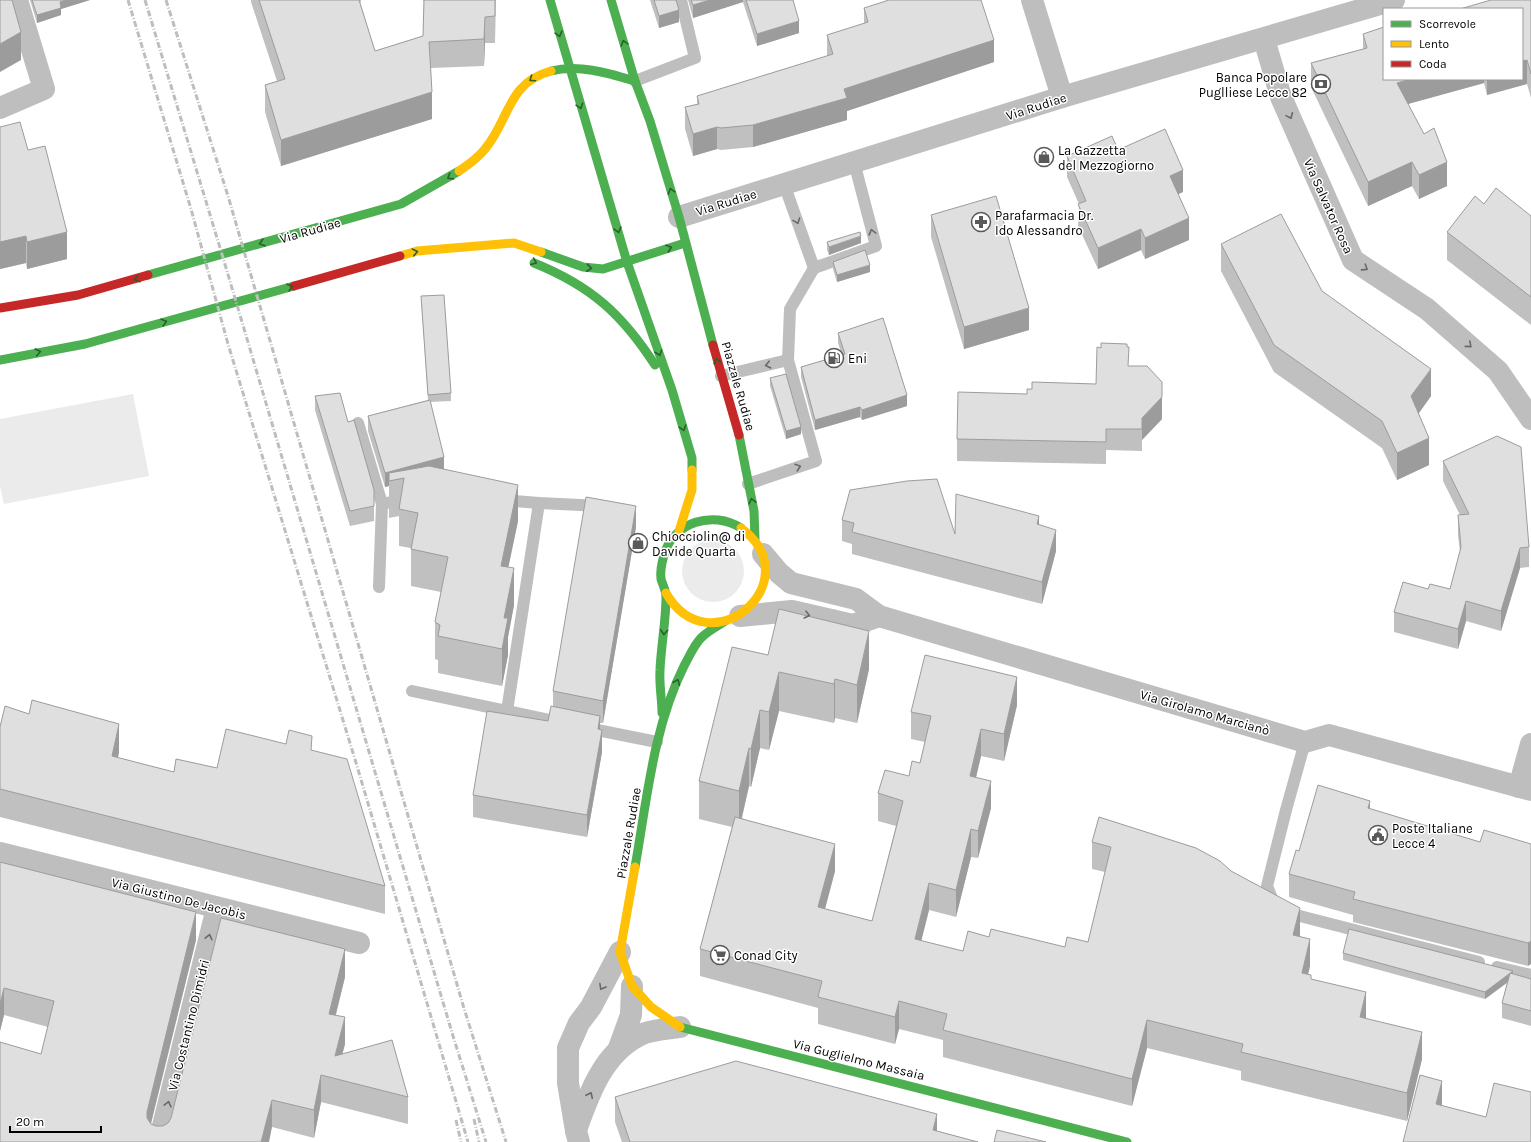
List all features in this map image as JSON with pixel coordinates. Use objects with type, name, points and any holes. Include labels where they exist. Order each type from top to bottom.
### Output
[{"type":"main road","name":"Piazzale Rudiae","points":[[550,0],[627,262],[672,390],[692,458],[692,490],[679,531]]},
{"type":"main road","name":"Piazzale Rudiae","points":[[611,0],[635,81],[650,121],[679,217],[742,444],[759,547],[765,572],[762,589],[754,604],[701,638],[692,651],[679,676],[663,718],[657,742],[620,952]]},
{"type":"main road","points":[[569,68],[601,71],[635,81]]},
{"type":"main road","name":"Via Rudiae","points":[[0,308],[78,295],[401,204],[445,180],[468,165],[485,148],[523,85],[542,72],[569,68]]},
{"type":"main road","points":[[0,360],[85,344],[417,251],[514,242],[583,267],[603,269],[685,243]]},
{"type":"main road","points":[[485,244],[511,253]]},
{"type":"main road","points":[[523,258],[576,283],[609,307],[642,344],[672,390]]},
{"type":"main road","name":"Piazzale Rudiae","points":[[732,619],[707,623],[690,618],[676,608],[666,593],[661,577],[662,560],[668,544],[679,531],[698,521],[718,519],[738,525],[759,547]]},
{"type":"main road","name":"Piazzale Rudiae","points":[[663,718],[660,672],[666,593]]},
{"type":"main road","name":"Via Guglielmo Massaia","points":[[620,952],[632,986],[651,1007],[680,1027],[1127,1142]]},
{"type":"street","points":[[0,108],[44,89],[17,0]]},
{"type":"street","points":[[1032,0],[1062,97]]},
{"type":"street","name":"Via Rudiae","points":[[679,217],[1062,97],[1394,0]]},
{"type":"street","name":"Via Salvator Rosa","points":[[1264,39],[1281,97],[1353,260],[1427,309],[1498,371],[1531,418]]},
{"type":"street","name":"Via Girolamo Marcianò","points":[[759,547],[779,572],[791,583],[856,599],[879,616],[1306,742]]},
{"type":"street","points":[[732,619],[792,611],[853,626],[879,616]]},
{"type":"street","points":[[1306,742],[1329,735],[1525,788],[1531,744]]},
{"type":"street","name":"Via Giustino De Jacobis","points":[[0,853],[359,943]]},
{"type":"street","name":"Via Costantino Dimidri","points":[[159,1142],[216,908]]},
{"type":"street","points":[[578,1137],[568,1083],[568,1048],[579,1023],[591,1007],[620,952]]},
{"type":"street","points":[[578,1137],[588,1097],[601,1072],[619,1048],[632,1015],[632,986]]},
{"type":"street","points":[[619,1048],[641,1034],[680,1027]]},
{"type":"lane","points":[[635,81],[695,58],[681,0]]},
{"type":"lane","points":[[748,484],[816,461],[788,360],[790,309],[814,268],[876,246],[854,162]]},
{"type":"lane","points":[[784,184],[814,268]]},
{"type":"lane","points":[[722,376],[788,360]]},
{"type":"lane","points":[[358,422],[382,504],[379,588]]},
{"type":"lane","points":[[382,504],[416,497]]},
{"type":"lane","points":[[492,499],[539,504],[609,506]]},
{"type":"lane","points":[[507,710],[539,504]]},
{"type":"lane","points":[[412,691],[657,742]]},
{"type":"lane","points":[[1306,742],[1286,810],[1267,886],[1274,906],[1292,914],[1531,975]]},
{"type":"shaded area","points":[[133,394],[149,476],[4,504],[0,486],[0,419]]},
{"type":"shaded area","points":[[713,540],[725,543],[735,549],[741,559],[744,571],[741,583],[735,593],[725,599],[713,602],[701,599],[691,593],[685,583],[682,571],[685,559],[691,549],[701,543]]},
{"type":"building","points":[[0,0],[12,0],[21,32],[0,44]]},
{"type":"building","points":[[32,0],[66,0],[60,2],[61,8],[37,15]]},
{"type":"building","points":[[259,0],[359,0],[375,51],[423,36],[424,0],[495,0],[495,16],[485,17],[484,39],[429,42],[432,92],[281,140],[265,85],[285,79]]},
{"type":"building","points":[[654,0],[676,0],[679,10],[659,16]]},
{"type":"building","points":[[691,0],[710,0],[693,5]]},
{"type":"building","points":[[746,0],[793,0],[799,21],[757,34]]},
{"type":"building","points":[[889,0],[981,0],[994,40],[844,89],[847,98],[753,125],[721,128],[717,127],[693,134],[685,107],[699,104],[697,96],[833,54],[827,35],[868,22],[864,8]]},
{"type":"building","points":[[1491,0],[1531,0],[1531,74],[1527,60],[1523,61],[1523,8],[1463,8]]},
{"type":"building","points":[[1383,27],[1383,80],[1408,80],[1397,83],[1424,134],[1434,128],[1447,162],[1419,175],[1412,162],[1368,182],[1311,63],[1367,48],[1363,34]]},
{"type":"building","points":[[20,122],[28,150],[45,146],[67,232],[27,242],[26,236],[0,242],[0,127]]},
{"type":"building","points":[[1165,129],[1183,170],[1170,176],[1189,218],[1145,238],[1141,229],[1098,248],[1078,204],[1086,201],[1067,156],[1112,136],[1118,150]]},
{"type":"building","points":[[1496,188],[1531,216],[1531,297],[1447,232],[1475,196],[1484,204]]},
{"type":"building","points":[[996,196],[1029,308],[964,327],[931,215]]},
{"type":"building","points":[[1281,214],[1322,291],[1431,369],[1411,396],[1429,438],[1397,453],[1382,421],[1274,345],[1221,244]]},
{"type":"building","points":[[860,232],[861,236],[829,247],[827,242]]},
{"type":"building","points":[[865,250],[870,265],[837,275],[833,262]]},
{"type":"building","points":[[444,295],[451,393],[428,395],[421,296]]},
{"type":"building","points":[[883,318],[907,395],[862,410],[860,407],[815,420],[801,367],[845,354],[838,333]]},
{"type":"building","points":[[1101,343],[1127,344],[1127,347],[1129,347],[1128,366],[1147,366],[1162,382],[1162,397],[1142,418],[1142,429],[1106,429],[1106,442],[957,439],[958,392],[1027,394],[1027,389],[1032,389],[1032,382],[1096,384],[1097,347],[1101,348]]},
{"type":"building","points":[[786,374],[801,427],[786,431],[770,378]]},
{"type":"building","points":[[340,393],[348,422],[354,420],[374,490],[374,506],[350,511],[315,396]]},
{"type":"building","points":[[430,400],[444,457],[385,473],[368,416]]},
{"type":"building","points":[[1497,436],[1521,447],[1529,547],[1520,548],[1501,611],[1466,601],[1458,629],[1394,612],[1403,582],[1428,589],[1430,584],[1450,589],[1461,547],[1458,515],[1469,514],[1443,461]]},
{"type":"building","points":[[429,466],[518,485],[501,566],[514,568],[504,618],[508,618],[502,649],[438,636],[440,625],[435,622],[448,557],[411,549],[418,513],[399,509],[404,478],[389,481],[389,473]]},
{"type":"building","points":[[937,479],[955,534],[956,494],[1039,516],[1037,524],[1056,530],[1042,582],[852,532],[854,523],[842,520],[850,490],[907,481]]},
{"type":"building","points":[[586,497],[636,506],[603,701],[553,691]]},
{"type":"building","points":[[779,609],[869,631],[857,685],[835,679],[834,684],[779,672],[769,712],[760,710],[739,791],[699,781],[732,647],[768,655]]},
{"type":"building","points":[[925,655],[1017,677],[1004,734],[981,729],[970,776],[991,781],[978,831],[971,829],[956,890],[929,883],[915,939],[963,951],[968,931],[989,937],[991,929],[1065,947],[1067,937],[1088,942],[1111,847],[1092,842],[1099,817],[1196,848],[1220,861],[1231,871],[1300,908],[1293,935],[1310,939],[1302,973],[1311,975],[1311,979],[1366,992],[1360,1017],[1422,1032],[1407,1093],[1241,1052],[1243,1044],[1147,1020],[1132,1079],[943,1030],[947,1014],[899,1001],[895,1017],[818,997],[822,981],[700,949],[735,817],[835,844],[818,907],[872,921],[903,801],[878,793],[885,770],[909,776],[912,761],[920,763],[931,716],[911,712]]},
{"type":"building","points":[[32,700],[119,724],[112,756],[174,772],[176,759],[217,768],[226,729],[286,744],[289,730],[312,736],[311,750],[347,759],[385,886],[0,789],[0,727],[5,706],[29,714]]},
{"type":"building","points":[[551,706],[600,716],[598,729],[602,730],[587,815],[473,795],[487,711],[548,721]]},
{"type":"building","points":[[1318,785],[1370,801],[1368,808],[1480,842],[1484,830],[1531,844],[1531,941],[1528,943],[1353,899],[1355,892],[1289,874],[1296,850],[1299,851]]},
{"type":"building","points":[[0,862],[196,912],[147,1112],[147,1118],[151,1124],[163,1126],[168,1123],[171,1118],[221,918],[345,949],[329,1014],[345,1017],[335,1056],[392,1040],[408,1097],[321,1075],[314,1110],[272,1100],[261,1142],[0,1142],[0,1042],[41,1054],[54,1001],[4,988],[0,1004]]},
{"type":"building","points":[[1349,929],[1513,971],[1485,992],[1343,953]]},
{"type":"building","points":[[1510,973],[1531,979],[1531,1011],[1502,1003]]},
{"type":"building","points":[[736,1061],[937,1114],[933,1130],[978,1142],[630,1142],[615,1097]]},
{"type":"building","points":[[1420,1075],[1442,1081],[1436,1104],[1486,1117],[1494,1083],[1531,1092],[1531,1142],[1403,1142]]},
{"type":"building","points":[[997,1130],[1046,1142],[994,1142]]},
{"type":"railway","points":[[128,0],[191,209],[228,344],[357,766],[468,1142]]},
{"type":"railway","points":[[145,0],[224,261],[453,1036],[486,1142]]},
{"type":"railway","points":[[166,0],[228,196],[463,1005],[506,1142]]},
{"type":"railway","points":[[474,1119],[479,1142]]},
{"type":"railway","points":[[456,1120],[461,1142]]},
{"type":"traffic: fast","points":[[550,0],[627,262],[672,390],[692,458],[692,470]]},
{"type":"traffic: fast","points":[[611,0],[635,81],[650,121],[679,217],[713,345]]},
{"type":"traffic: fast","points":[[551,71],[572,68],[593,70],[635,81]]},
{"type":"traffic: fast","points":[[148,275],[401,204],[459,171]]},
{"type":"traffic: fast","points":[[541,252],[583,267],[603,269],[685,243]]},
{"type":"traffic: fast","points":[[534,263],[572,281],[604,304],[630,331],[655,365]]},
{"type":"traffic: fast","points":[[0,360],[85,344],[294,286]]},
{"type":"traffic: fast","points":[[739,435],[754,511],[755,539]]},
{"type":"traffic: fast","points":[[662,713],[660,676],[666,597],[661,579],[661,567],[664,555],[676,534],[695,522],[718,520],[741,528]]},
{"type":"traffic: fast","points":[[635,867],[652,765],[658,739],[673,690],[698,641],[706,633],[724,622]]},
{"type":"traffic: fast","points":[[680,1027],[1127,1142]]},
{"type":"traffic: slow","points":[[459,171],[485,149],[500,126],[517,93],[526,84],[551,71]]},
{"type":"traffic: slow","points":[[400,256],[417,251],[514,243],[541,252]]},
{"type":"traffic: slow","points":[[679,531],[692,490],[692,470]]},
{"type":"traffic: slow","points":[[666,593],[685,614],[706,622],[728,620],[747,609],[760,592],[765,571],[760,549],[741,528]]},
{"type":"traffic: slow","points":[[635,867],[620,952],[632,986],[651,1007],[680,1027]]},
{"type":"traffic: jam","points":[[294,286],[400,256]]},
{"type":"traffic: jam","points":[[0,308],[78,295],[148,275]]},
{"type":"traffic: jam","points":[[713,345],[739,435]]},
{"type":"place","name":"Banca Popolare Puglliese Lecce 82","points":[[1321,84]]},
{"type":"place","name":"La Gazzetta del Mezzogiorno","points":[[1044,157]]},
{"type":"place","name":"Parafarmacia Dr. Ido Alessandro","points":[[981,222]]},
{"type":"place","name":"Eni","points":[[834,358]]},
{"type":"place","name":"Chiocciolin@ di Davide Quarta","points":[[638,543]]},
{"type":"place","name":"Poste Italiane Lecce 4","points":[[1378,835]]},
{"type":"place","name":"Conad City","points":[[720,955]]}]
